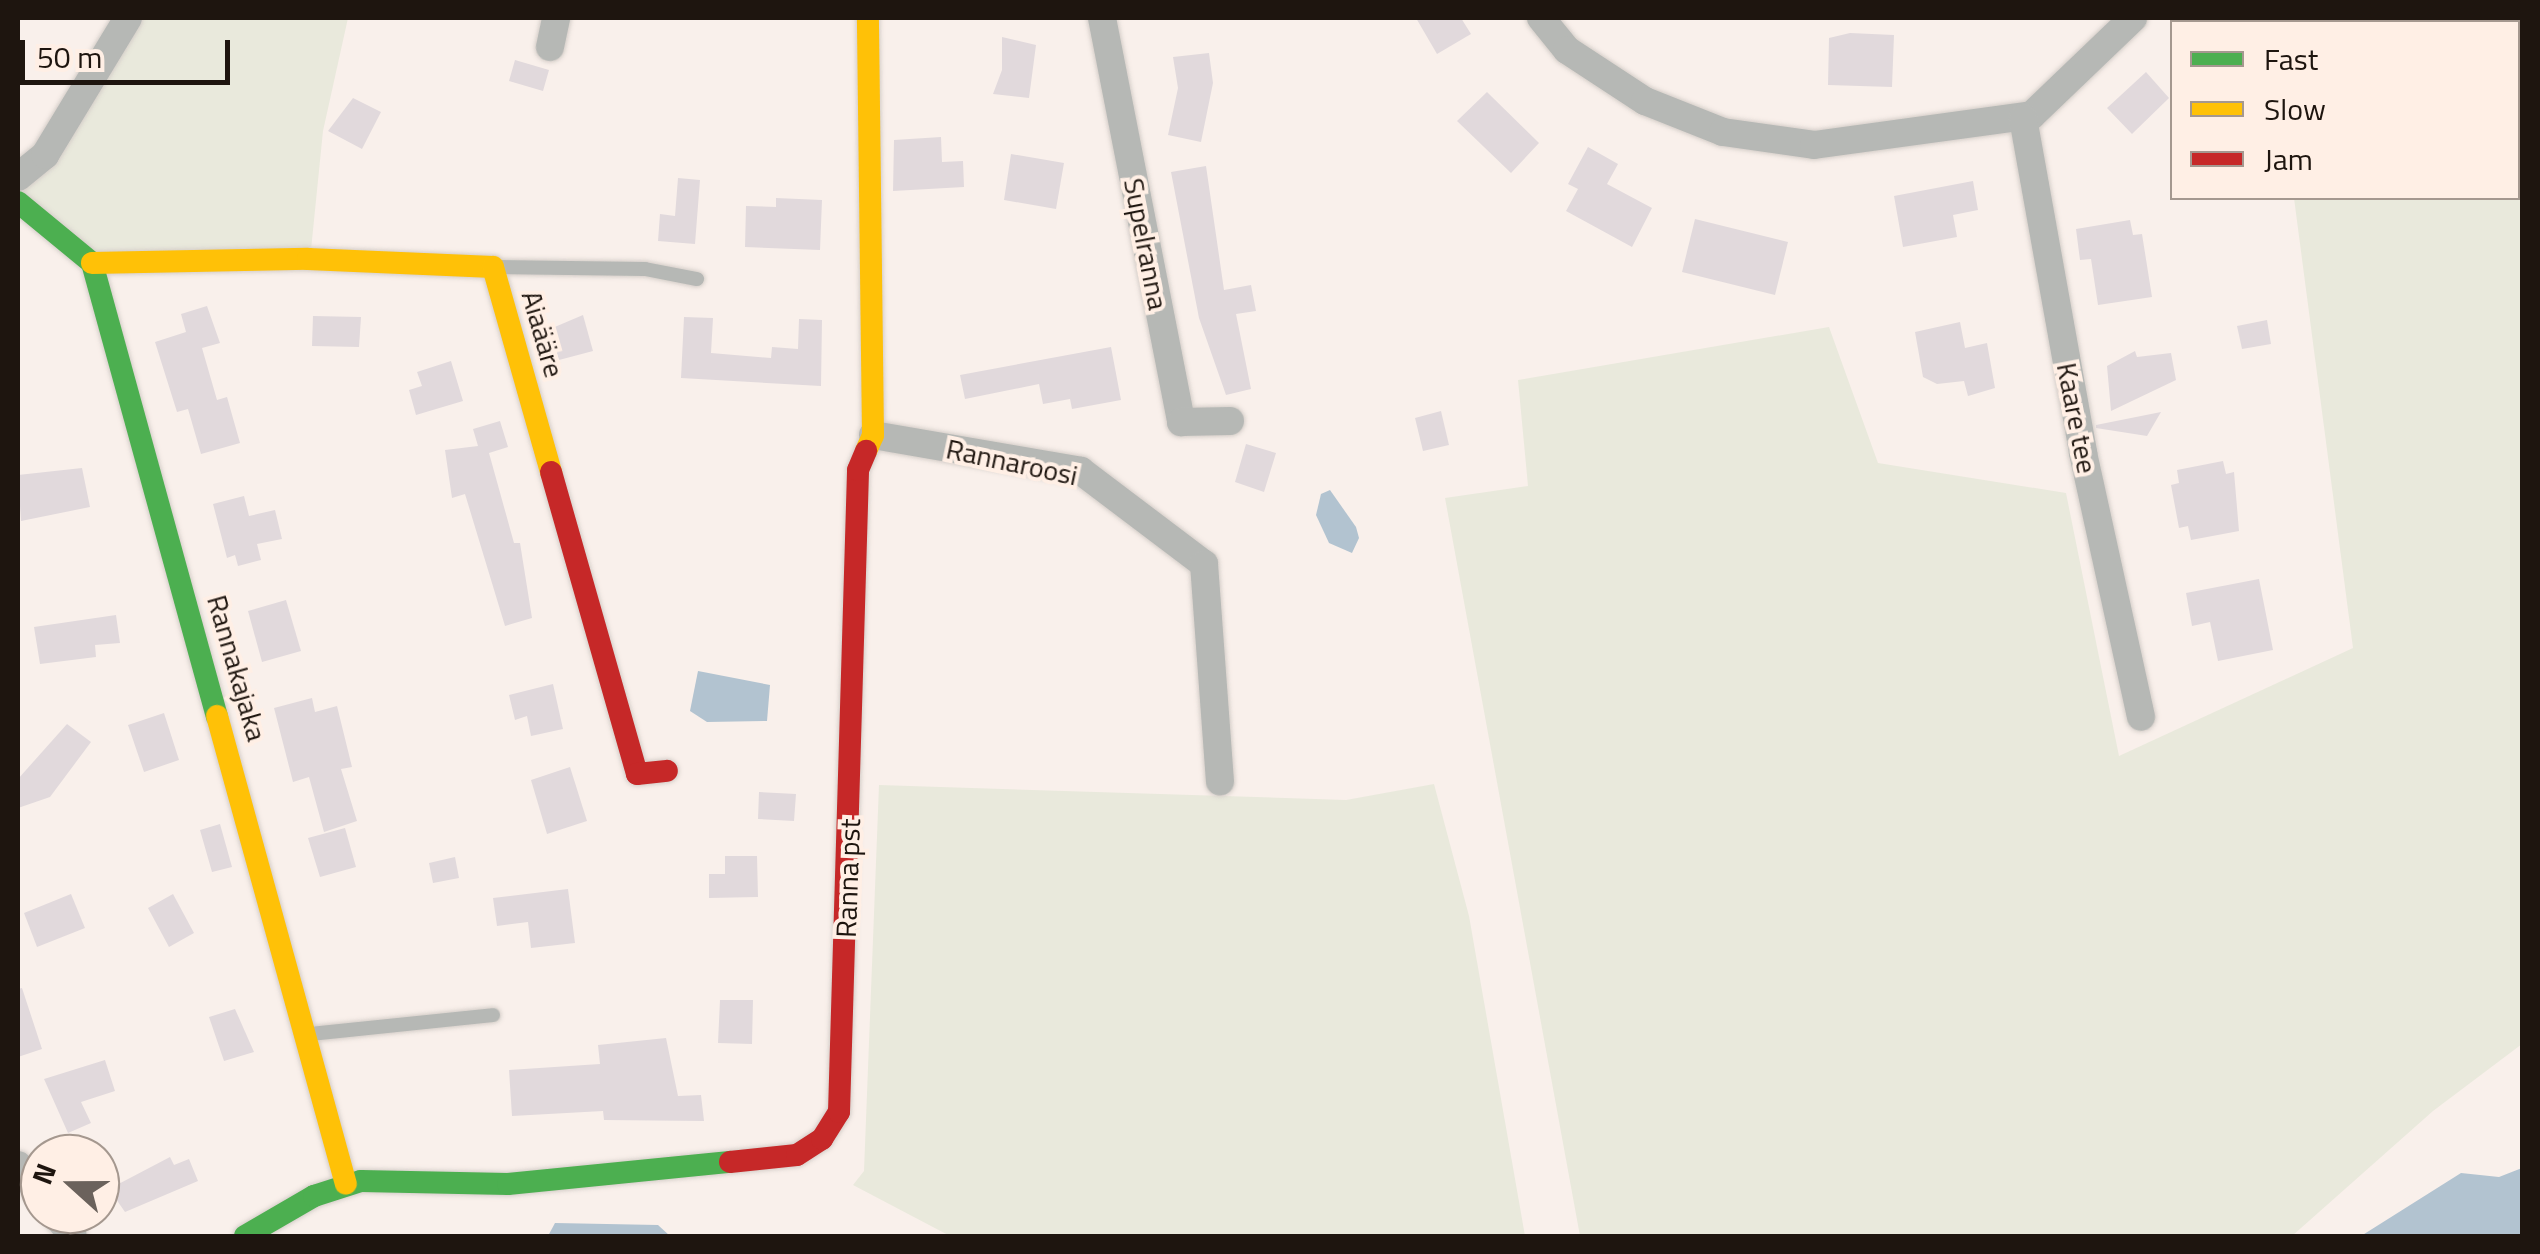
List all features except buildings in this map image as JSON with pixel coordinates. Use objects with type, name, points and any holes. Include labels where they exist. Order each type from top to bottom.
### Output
[{"type":"street","points":[[18,177],[45,155],[128,18]]},
{"type":"street","points":[[550,46],[556,18]]},
{"type":"street","name":"Ranna pst","points":[[245,1236],[270,1218],[346,1184],[508,1184],[654,1172],[797,1154],[822,1139],[840,1112],[858,470],[873,435],[868,18]]},
{"type":"street","name":"Supelranna","points":[[1102,18],[1181,422],[1230,421]]},
{"type":"street","points":[[1540,18],[1567,50],[1645,101],[1754,139],[1832,143],[2023,118],[2088,67],[2133,18]]},
{"type":"street","name":"Kaare tee","points":[[2023,118],[2083,453],[2141,717]]},
{"type":"street","points":[[18,202],[92,263]]},
{"type":"street","name":"Aiaääre","points":[[92,263],[308,259],[493,267],[637,774],[667,771]]},
{"type":"street","name":"Rannakajaka","points":[[92,263],[310,1034],[346,1184]]},
{"type":"street","name":"Rannaroosi","points":[[873,435],[1080,471],[1204,564],[1220,781]]},
{"type":"lane","points":[[493,267],[645,269],[697,278]]},
{"type":"lane","points":[[310,1034],[493,1015]]},
{"type":"shaded area","points":[[139,18],[348,18],[323,131],[310,260],[86,261],[18,192]]},
{"type":"shaded area","points":[[2522,18],[2522,1044],[2433,1111],[2292,1236],[1580,1236],[1445,498],[1528,486],[1518,380],[1829,327],[1878,463],[2066,493],[2119,756],[2353,648],[2294,200],[2520,200],[2520,20],[2328,20]]},
{"type":"shaded area","points":[[1434,784],[1469,916],[1525,1236],[950,1236],[853,1185],[864,1171],[879,785],[1346,800]]},
{"type":"water","points":[[1330,490],[1356,527],[1359,538],[1352,553],[1329,543],[1316,515],[1321,494]]},
{"type":"water","points":[[698,671],[770,685],[767,721],[707,722],[690,711]]},
{"type":"water","points":[[2522,1168],[2522,1236],[2361,1236],[2461,1173],[2499,1177]]},
{"type":"water","points":[[555,1223],[658,1225],[670,1236],[548,1236]]},
{"type":"traffic: fast","points":[[18,202],[92,263],[217,716]]},
{"type":"traffic: fast","points":[[245,1236],[314,1196],[361,1181],[508,1184],[730,1162]]},
{"type":"traffic: slow","points":[[866,451],[873,435],[868,18]]},
{"type":"traffic: slow","points":[[92,263],[308,259],[493,267],[551,472]]},
{"type":"traffic: slow","points":[[217,716],[346,1184]]},
{"type":"traffic: jam","points":[[730,1162],[797,1155],[822,1139],[839,1112],[858,470],[866,451]]},
{"type":"traffic: jam","points":[[551,472],[637,774],[667,771]]}]
